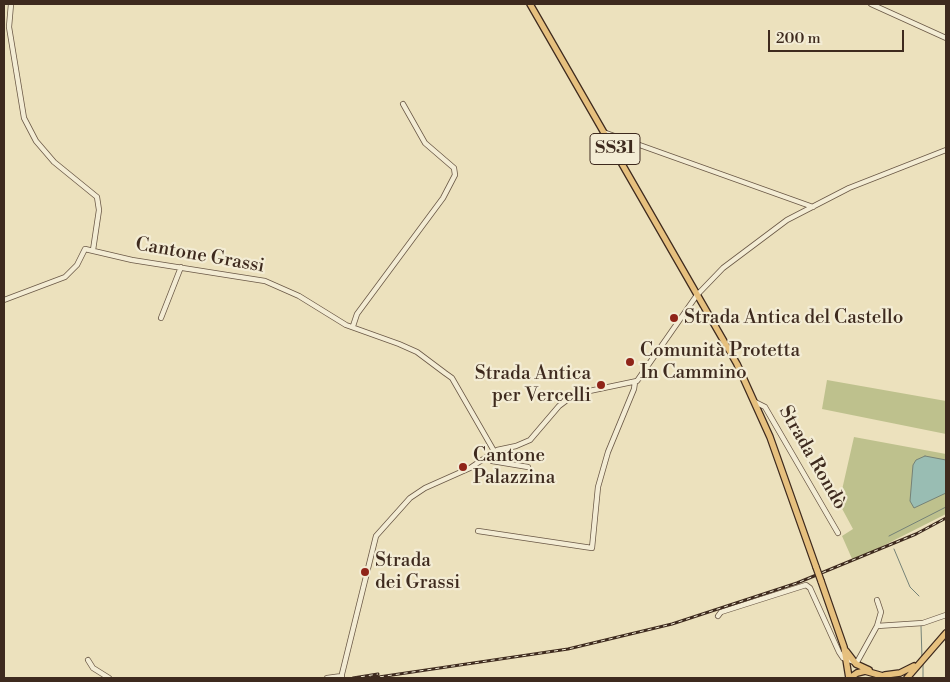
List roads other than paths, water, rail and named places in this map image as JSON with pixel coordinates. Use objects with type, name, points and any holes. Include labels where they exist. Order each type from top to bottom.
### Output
[{"type":"main road","name":"SS31","points":[[530,4],[606,133],[756,402],[844,647],[853,662]]},
{"type":"main road","points":[[907,678],[917,664],[946,633]]},
{"type":"main road","points":[[850,678],[853,662],[890,678]]},
{"type":"main road","points":[[883,675],[900,673],[917,664]]},
{"type":"main road","points":[[850,678],[857,673],[871,671]]},
{"type":"street","points":[[4,300],[65,277],[77,265],[85,248],[93,250],[99,210],[97,197],[54,162],[36,141],[24,118],[8,27],[11,4]]},
{"type":"street","points":[[871,4],[946,38]]},
{"type":"street","points":[[353,326],[358,314],[443,198],[455,175],[454,168],[425,143],[403,104]]},
{"type":"street","points":[[606,133],[813,207]]},
{"type":"street","points":[[327,678],[341,677],[378,532],[417,492],[470,468],[494,451],[521,445],[530,440],[559,406],[575,394],[635,382],[642,376],[697,295],[723,268],[787,220],[849,188],[946,150]]},
{"type":"street","name":"Cantone Grassi","points":[[93,250],[132,260],[266,281],[299,296],[346,325],[353,326],[417,352],[452,378],[494,451]]},
{"type":"street","points":[[161,318],[181,267]]},
{"type":"street","points":[[478,531],[592,548],[598,487],[608,452],[634,389],[635,382]]},
{"type":"street","name":"Strada Rondò","points":[[756,402],[765,407],[838,533]]},
{"type":"street","points":[[487,457],[492,461],[528,467]]},
{"type":"street","points":[[718,616],[721,612],[806,585],[810,588],[839,652],[853,662],[877,626],[881,612],[877,600]]},
{"type":"street","points":[[877,626],[920,623],[946,616]]},
{"type":"street","points":[[88,660],[93,668],[110,678]]},
{"type":"water","points":[[925,456],[946,460],[946,493],[914,508],[910,501],[913,465],[916,460]]},
{"type":"waterway","points":[[889,536],[946,507]]},
{"type":"waterway","points":[[894,549],[910,587],[919,596]]},
{"type":"waterway","points":[[921,626],[922,658]]},
{"type":"waterway","points":[[923,664],[923,678]]},
{"type":"railway","points":[[372,678],[568,649],[672,624],[797,583],[916,534],[946,518]]},
{"type":"railway","points":[[353,678],[378,674]]},
{"type":"place","name":"Strada Antica del Castello","points":[[674,318]]},
{"type":"place","name":"Comunità Protetta In Cammino","points":[[630,362]]},
{"type":"place","name":"Strada Antica per Vercelli","points":[[601,385]]},
{"type":"place","name":"Cantone Palazzina","points":[[463,467]]},
{"type":"place","name":"Strada dei Grassi","points":[[365,572]]}]
